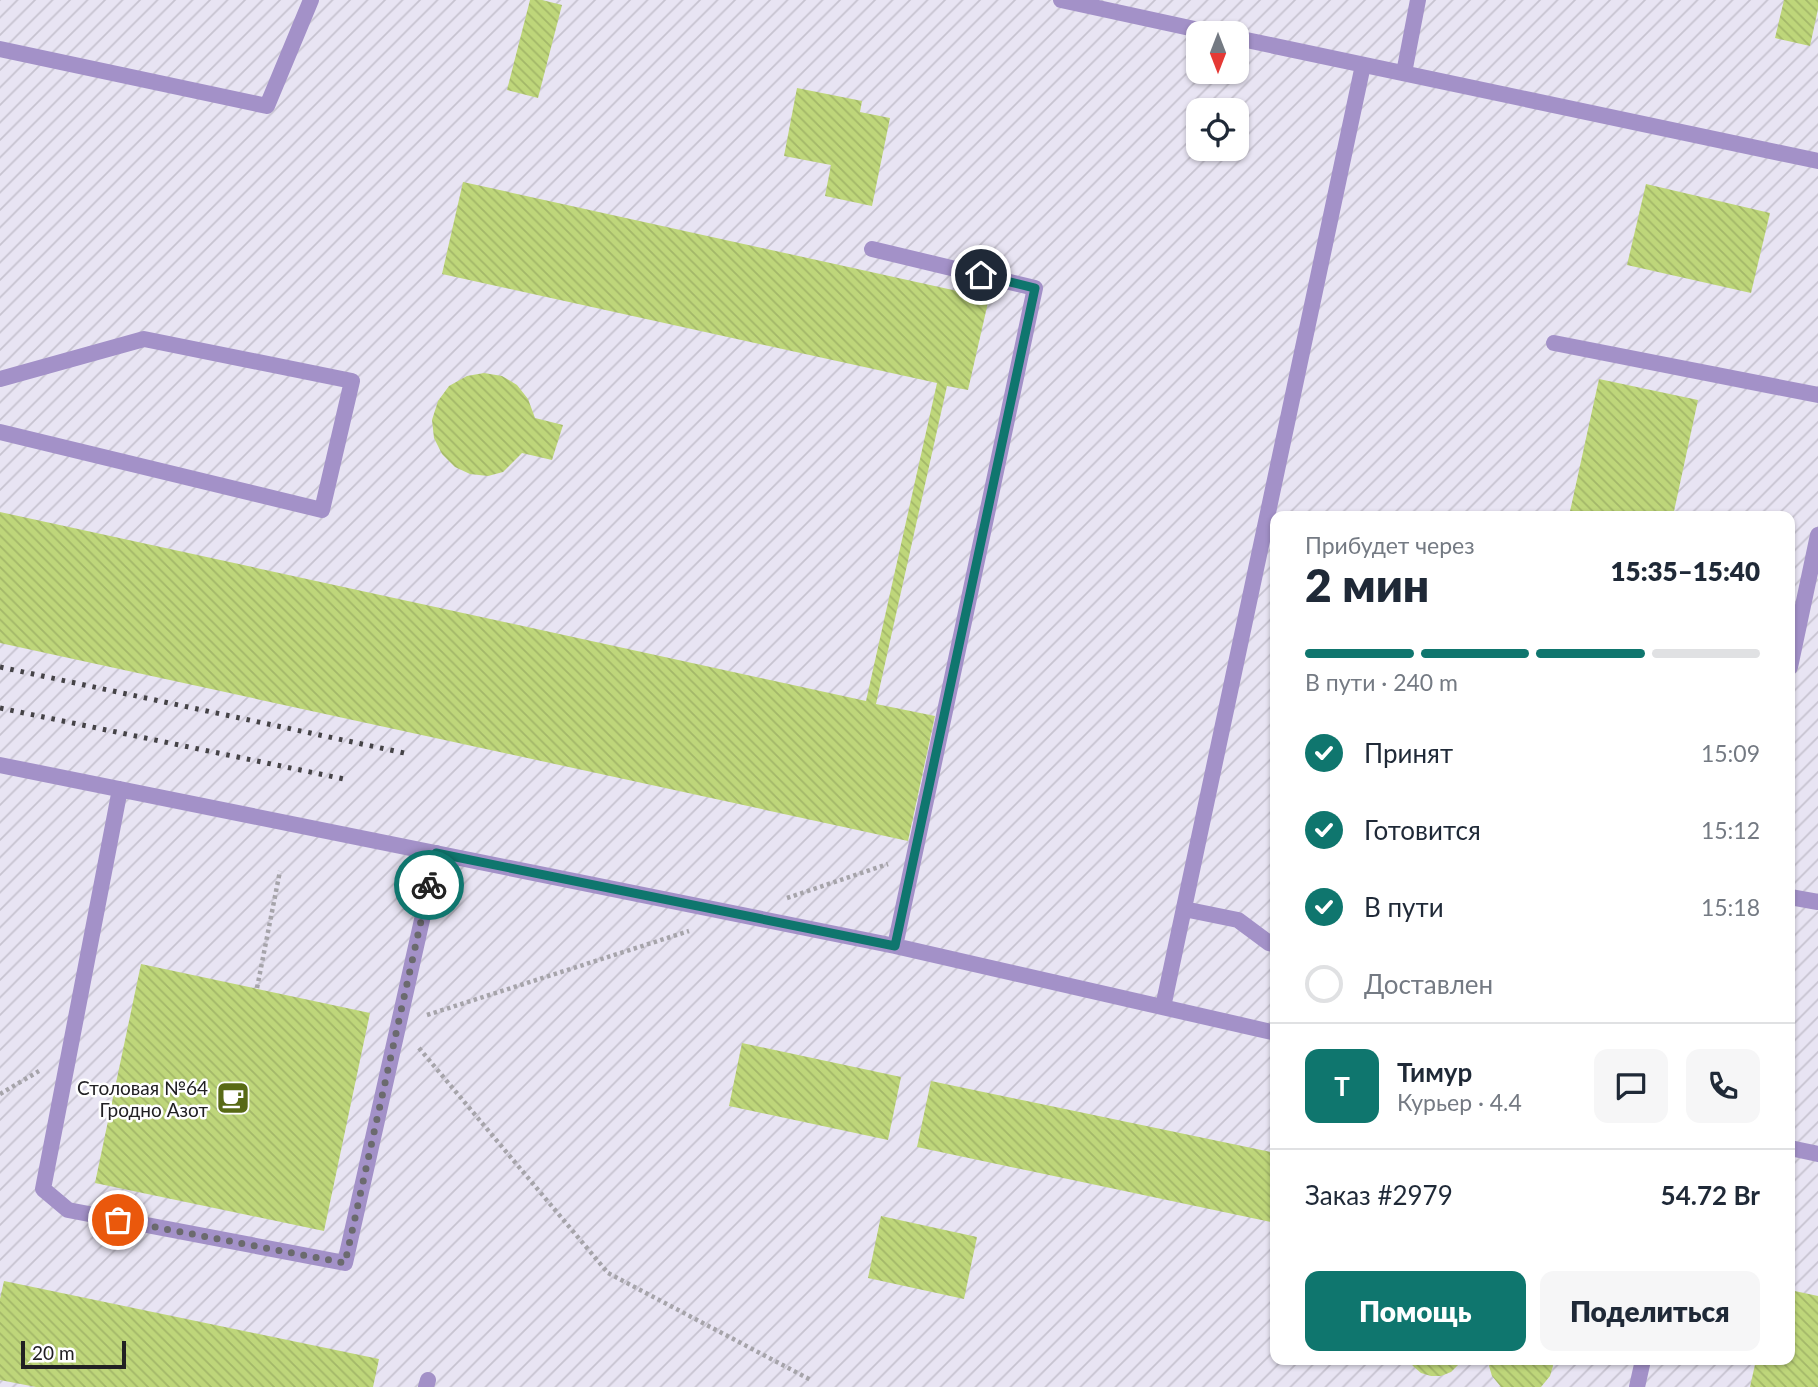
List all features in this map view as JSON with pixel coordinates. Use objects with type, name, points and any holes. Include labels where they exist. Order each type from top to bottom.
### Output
[{"type":"lane","points":[[0,49],[267,106],[311,0]]},
{"type":"lane","points":[[1061,0],[1186,27]]},
{"type":"lane","points":[[1404,73],[1418,0]]},
{"type":"lane","points":[[1250,41],[1818,161]]},
{"type":"lane","points":[[1163,1007],[1363,65]]},
{"type":"lane","points":[[872,249],[1035,288],[895,946]]},
{"type":"lane","points":[[0,379],[144,339],[352,381],[322,510],[0,432]]},
{"type":"lane","points":[[1554,343],[1818,395]]},
{"type":"lane","points":[[1795,653],[1810,611],[1818,535]]},
{"type":"lane","points":[[0,765],[895,946],[1270,1032]]},
{"type":"lane","points":[[120,789],[43,1189],[68,1210],[345,1263],[436,853]]},
{"type":"lane","points":[[1795,898],[1818,902]]},
{"type":"lane","points":[[1184,909],[1238,920],[1270,943]]},
{"type":"lane","points":[[1795,1149],[1818,1154]]},
{"type":"lane","points":[[1637,1387],[1642,1365]]},
{"type":"path","points":[[257,988],[280,871]]},
{"type":"path","points":[[638,948],[398,1024],[608,1273],[811,1380]]},
{"type":"path","points":[[0,1094],[70,1052]]},
{"type":"shaded area","points":[[0,0],[1818,0],[1818,1387],[0,1387]]},
{"type":"building","points":[[530,0],[562,5],[538,98],[507,90]]},
{"type":"building","points":[[1784,0],[1818,0],[1810,46],[1775,38]]},
{"type":"building","points":[[797,88],[862,101],[860,112],[890,118],[872,206],[825,196],[831,165],[784,156]]},
{"type":"building","points":[[463,182],[989,298],[968,390],[947,386],[876,704],[935,716],[908,841],[0,643],[0,512],[866,701],[937,383],[442,274]]},
{"type":"building","points":[[1646,184],[1770,213],[1751,293],[1627,265]]},
{"type":"building","points":[[484,373],[502,376],[517,385],[528,399],[535,418],[563,425],[552,460],[522,453],[503,472],[488,476],[470,474],[455,467],[442,454],[434,438],[432,420],[438,401],[449,386],[467,376]]},
{"type":"building","points":[[1599,379],[1698,400],[1674,511],[1570,511]]},
{"type":"building","name":"Столовая №64 Гродно Азот","points":[[141,964],[370,1013],[324,1231],[95,1183]]},
{"type":"building","points":[[742,1043],[901,1077],[888,1140],[729,1106]]},
{"type":"building","points":[[931,1081],[1270,1152],[1270,1222],[917,1147]]},
{"type":"building","points":[[881,1216],[977,1237],[964,1299],[868,1278]]},
{"type":"building","points":[[4,1281],[379,1359],[373,1387],[36,1387],[0,1380],[0,1299]]},
{"type":"building","points":[[1795,1291],[1818,1296],[1818,1387],[1750,1387],[1755,1365],[1795,1365]]},
{"type":"building","points":[[1458,1365],[1441,1376],[1421,1373],[1413,1366]]},
{"type":"building","points":[[1489,1366],[1553,1366],[1550,1376],[1541,1387],[1501,1387],[1492,1376]]},
{"type":"railway","points":[[0,667],[409,754]]},
{"type":"railway","points":[[0,708],[344,779]]},
{"type":"way so far","points":[[118,1220],[345,1263],[429,885]]},
{"type":"place","name":"Столовая №64 Гродно Азот","points":[[233,1098]]},
{"type":"route","points":[[429,885],[436,853],[895,946],[1035,288],[981,275]]}]
